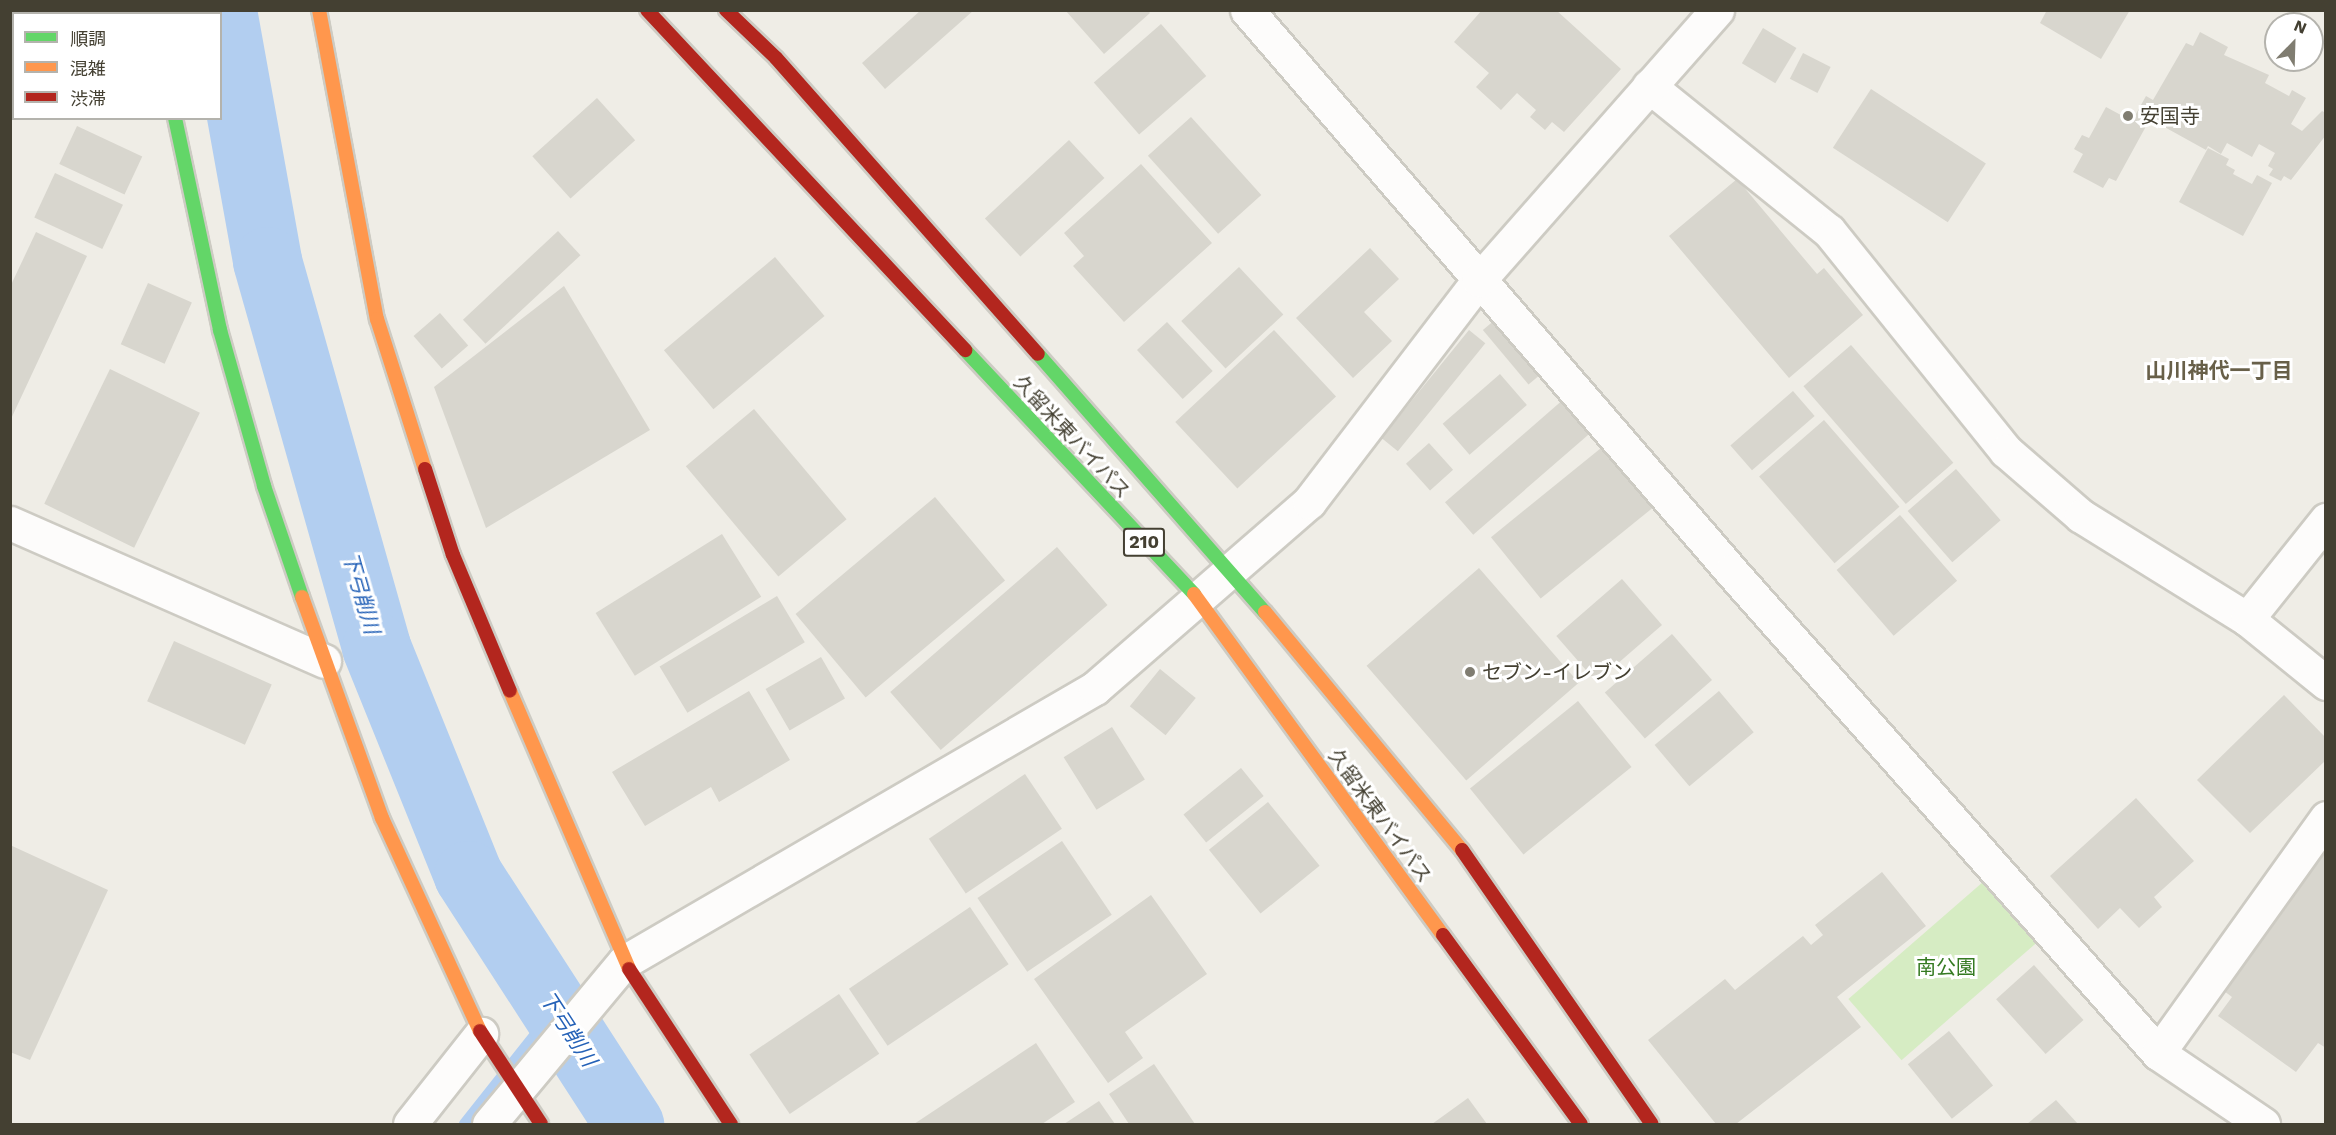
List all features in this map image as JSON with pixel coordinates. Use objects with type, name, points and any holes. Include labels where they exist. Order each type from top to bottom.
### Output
[{"type":"main road","points":[[319,10],[381,330],[453,555],[624,962],[731,1125]]},
{"type":"main road","name":"久留米東バイパス","points":[[647,10],[1197,598],[1581,1125]]},
{"type":"main road","name":"久留米東バイパス","points":[[726,10],[776,58],[1232,572],[1444,825],[1652,1125]]},
{"type":"main road","points":[[175,120],[220,330],[264,486],[324,661],[382,818],[481,1034],[542,1125]]},
{"type":"street","points":[[1247,10],[1479,280],[2158,1053],[2263,1125]]},
{"type":"street","points":[[489,1125],[624,962],[1095,688],[1197,598],[1232,572],[1309,502],[1479,280],[1717,10]]},
{"type":"street","points":[[1649,86],[1829,231],[2006,451],[2081,516],[2247,619],[2325,683]]},
{"type":"street","points":[[2247,619],[2325,520]]},
{"type":"street","points":[[10,523],[324,661]]},
{"type":"street","points":[[2158,1053],[2325,818]]},
{"type":"street","points":[[410,1125],[481,1034]]},
{"type":"green space","name":"南公園","points":[[1991,875],[2044,936],[1902,1060],[1848,999]]},
{"type":"building","points":[[921,10],[974,10],[885,89],[862,63]]},
{"type":"building","points":[[1065,10],[1148,10],[1150,13],[1104,54]]},
{"type":"building","points":[[1482,10],[1556,10],[1621,69],[1564,132],[1552,122],[1545,130],[1530,117],[1536,110],[1517,93],[1501,110],[1476,87],[1489,73],[1454,42]]},
{"type":"building","points":[[2047,10],[2130,10],[2101,59],[2040,23]]},
{"type":"building","points":[[1161,24],[1206,76],[1139,134],[1094,82]]},
{"type":"building","points":[[1763,28],[1796,48],[1775,83],[1742,63]]},
{"type":"building","points":[[2200,32],[2228,47],[2224,55],[2269,75],[2265,83],[2289,96],[2292,90],[2306,98],[2291,124],[2302,131],[2322,111],[2326,113],[2326,135],[2291,180],[2284,176],[2281,181],[2269,175],[2273,169],[2268,166],[2275,153],[2259,144],[2252,157],[2227,143],[2221,154],[2208,146],[2206,150],[2150,119],[2116,181],[2109,178],[2103,188],[2073,172],[2083,154],[2074,149],[2082,135],[2089,138],[2106,107],[2132,121],[2146,96],[2153,100],[2186,43],[2193,46]]},
{"type":"building","points":[[1803,53],[1831,67],[1817,93],[1790,79]]},
{"type":"building","points":[[1871,89],[1986,164],[1948,222],[1833,148]]},
{"type":"building","points":[[597,98],[635,140],[570,199],[532,156]]},
{"type":"building","points":[[1191,117],[1261,195],[1218,234],[1148,156]]},
{"type":"building","points":[[77,126],[142,156],[125,194],[59,164]]},
{"type":"building","points":[[1069,140],[1104,178],[1020,256],[985,218]]},
{"type":"building","points":[[2208,148],[2229,159],[2226,165],[2235,170],[2233,174],[2252,184],[2257,175],[2272,183],[2243,236],[2179,202]]},
{"type":"building","points":[[1141,164],[1212,243],[1124,322],[1073,266],[1084,256],[1064,233]]},
{"type":"building","points":[[55,173],[123,205],[102,249],[34,217]]},
{"type":"building","points":[[1737,179],[1817,274],[1824,268],[1863,315],[1789,378],[1669,236]]},
{"type":"building","points":[[558,231],[581,255],[485,344],[463,320]]},
{"type":"building","points":[[36,232],[87,256],[10,421],[10,287]]},
{"type":"building","points":[[1370,248],[1399,279],[1364,312],[1392,341],[1353,378],[1296,318]]},
{"type":"building","points":[[775,257],[824,316],[713,409],[664,350]]},
{"type":"building","points":[[1239,267],[1283,315],[1226,368],[1181,321]]},
{"type":"building","points":[[148,283],[192,303],[165,364],[121,344]]},
{"type":"building","points":[[564,286],[650,430],[486,528],[434,387]]},
{"type":"building","points":[[440,313],[468,345],[442,368],[414,336]]},
{"type":"building","points":[[1502,314],[1548,368],[1528,384],[1483,330]]},
{"type":"building","points":[[1167,322],[1213,371],[1183,399],[1137,350]]},
{"type":"building","points":[[1274,330],[1336,397],[1237,489],[1175,422]]},
{"type":"building","points":[[1469,330],[1485,343],[1398,451],[1382,438]]},
{"type":"building","points":[[1851,345],[1953,463],[1906,504],[1803,386]]},
{"type":"building","points":[[110,369],[200,413],[134,548],[44,504]]},
{"type":"building","points":[[1500,374],[1527,405],[1470,455],[1443,424]]},
{"type":"building","points":[[1793,391],[1815,416],[1752,470],[1730,445]]},
{"type":"building","points":[[1565,398],[1593,430],[1473,535],[1445,502]]},
{"type":"building","points":[[754,409],[847,519],[778,577],[686,466]]},
{"type":"building","points":[[1824,420],[1899,507],[1835,563],[1759,476]]},
{"type":"building","points":[[1429,443],[1453,470],[1430,490],[1406,464]]},
{"type":"building","points":[[1606,444],[1656,505],[1541,599],[1491,537]]},
{"type":"building","points":[[1956,469],[2001,520],[1952,562],[1908,511]]},
{"type":"building","points":[[935,497],[1005,580],[866,697],[796,614]]},
{"type":"building","points":[[1900,515],[1957,581],[1894,636],[1837,570]]},
{"type":"building","points":[[722,534],[761,597],[635,676],[596,613]]},
{"type":"building","points":[[1057,547],[1108,605],[941,750],[890,692]]},
{"type":"building","name":"セブン-イレブン","points":[[1479,568],[1579,683],[1466,780],[1367,666]]},
{"type":"building","points":[[1622,579],[1662,625],[1596,682],[1556,636]]},
{"type":"building","points":[[777,596],[805,642],[687,713],[660,667]]},
{"type":"building","points":[[1672,634],[1712,680],[1645,738],[1605,692]]},
{"type":"building","points":[[174,641],[272,685],[245,745],[147,701]]},
{"type":"building","points":[[821,657],[845,699],[790,731],[766,689]]},
{"type":"building","points":[[1160,669],[1196,698],[1166,735],[1130,706]]},
{"type":"building","points":[[749,691],[790,760],[719,802],[711,787],[645,826],[612,772]]},
{"type":"building","points":[[1719,691],[1754,732],[1689,786],[1655,745]]},
{"type":"building","points":[[2284,695],[2326,738],[2326,760],[2250,833],[2197,780]]},
{"type":"building","points":[[1578,701],[1631,767],[1523,855],[1470,788]]},
{"type":"building","points":[[1112,727],[1145,780],[1097,810],[1064,757]]},
{"type":"building","points":[[1241,768],[1264,796],[1206,843],[1183,815]]},
{"type":"building","points":[[1025,774],[1062,829],[966,894],[929,839]]},
{"type":"building","points":[[2136,798],[2194,861],[2154,897],[2162,907],[2139,928],[2120,908],[2098,929],[2050,876]]},
{"type":"building","points":[[1268,802],[1320,866],[1261,914],[1209,850]]},
{"type":"building","points":[[2326,837],[2326,1048],[2318,1043],[2296,1072],[2218,1016],[2232,997],[2216,985]]},
{"type":"building","points":[[1062,841],[1112,915],[1027,972],[977,898]]},
{"type":"building","points":[[10,845],[108,890],[30,1060],[10,1052]]},
{"type":"building","points":[[1882,872],[1926,926],[1837,997],[1861,1027],[1736,1124],[1716,1124],[1648,1040],[1725,979],[1735,990],[1803,936],[1811,945],[1823,935],[1815,925]]},
{"type":"building","points":[[1151,895],[1207,974],[1125,1032],[1143,1058],[1108,1083],[1034,979]]},
{"type":"building","points":[[970,907],[1009,964],[888,1046],[849,989]]},
{"type":"building","points":[[2034,965],[2084,1020],[2046,1054],[1996,999]]},
{"type":"building","points":[[839,994],[879,1054],[790,1114],[749,1054]]},
{"type":"building","points":[[1949,1031],[1993,1085],[1952,1119],[1908,1064]]},
{"type":"building","points":[[1036,1043],[1075,1102],[1042,1124],[914,1124]]},
{"type":"building","points":[[1154,1064],[1195,1124],[1129,1124],[1109,1094]]},
{"type":"building","points":[[1468,1098],[1487,1124],[1432,1124]]},
{"type":"building","points":[[2056,1100],[2078,1124],[2027,1124]]},
{"type":"building","points":[[1099,1101],[1115,1124],[1064,1124]]},
{"type":"waterway","name":"下弓削川","points":[[222,10],[267,261],[376,647],[468,875],[629,1124]]},
{"type":"waterway","points":[[465,1124],[556,1009]]},
{"type":"traffic: fast","points":[[175,120],[220,330],[264,486],[302,597]]},
{"type":"traffic: fast","points":[[965,350],[1194,594]]},
{"type":"traffic: fast","points":[[1038,354],[1265,612]]},
{"type":"traffic: slow","points":[[319,10],[377,319],[425,469]]},
{"type":"traffic: slow","points":[[1194,594],[1443,935]]},
{"type":"traffic: slow","points":[[302,597],[382,818],[480,1031]]},
{"type":"traffic: slow","points":[[1265,612],[1462,850]]},
{"type":"traffic: slow","points":[[510,691],[629,969]]},
{"type":"traffic: jam","points":[[647,10],[965,350]]},
{"type":"traffic: jam","points":[[726,10],[776,58],[1038,354]]},
{"type":"traffic: jam","points":[[425,469],[453,555],[510,691]]},
{"type":"traffic: jam","points":[[1462,850],[1652,1124]]},
{"type":"traffic: jam","points":[[1443,935],[1581,1124]]},
{"type":"traffic: jam","points":[[629,969],[731,1124]]},
{"type":"traffic: jam","points":[[480,1031],[541,1124]]},
{"type":"place","name":"安国寺","points":[[2128,116]]},
{"type":"place","name":"セブン-イレブン","points":[[1470,672]]},
{"type":"district","name":"山川神代一丁目","points":[[2219,371]]}]
